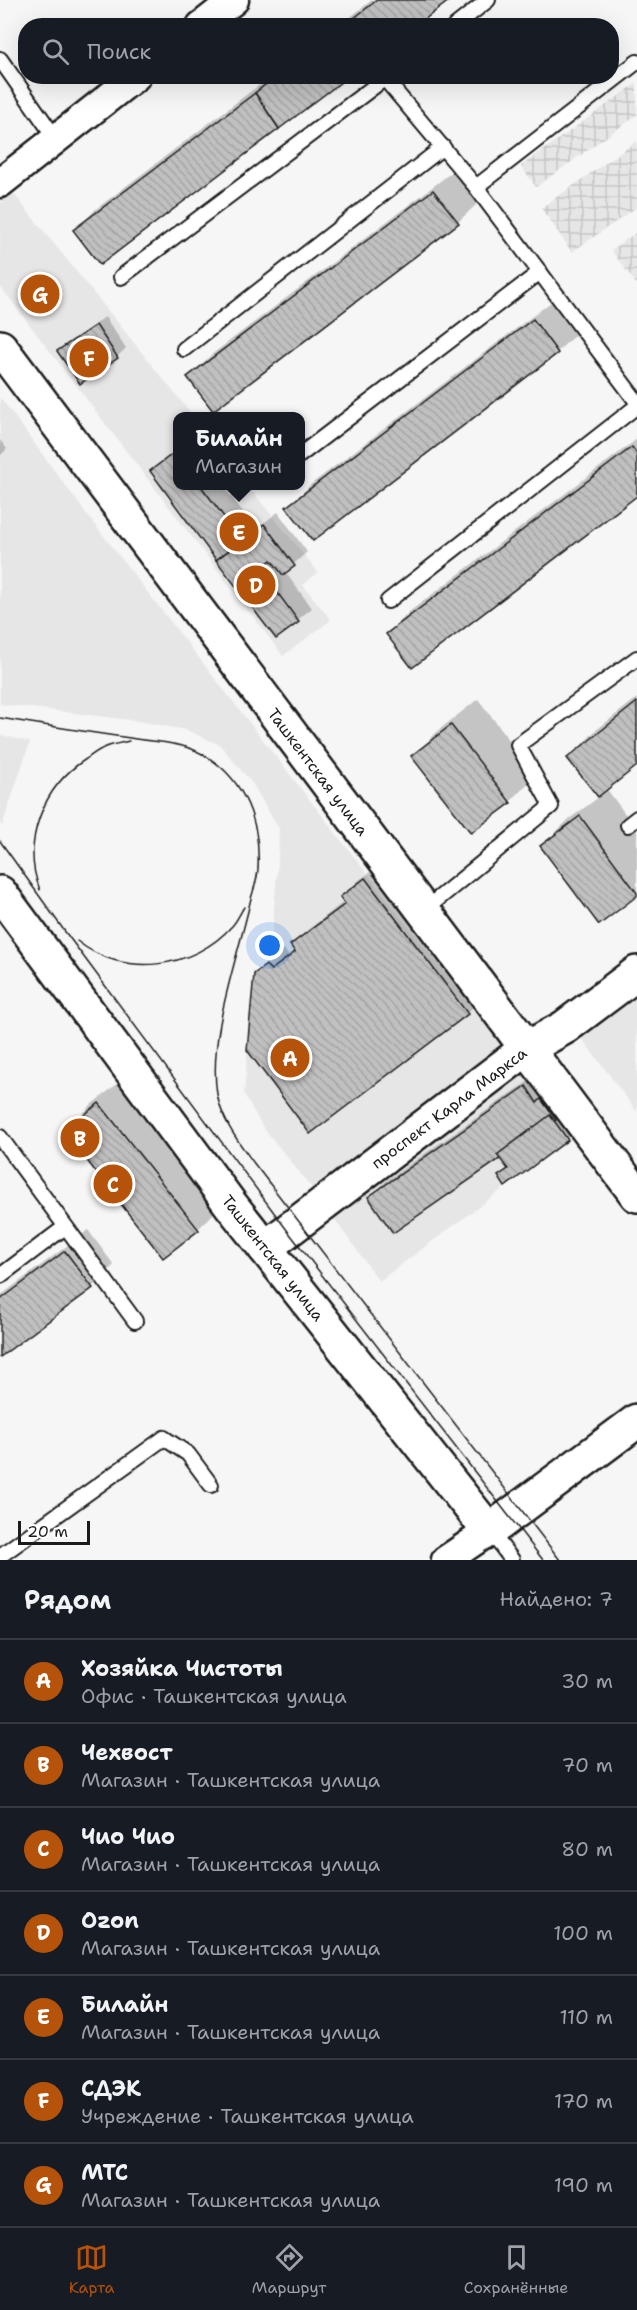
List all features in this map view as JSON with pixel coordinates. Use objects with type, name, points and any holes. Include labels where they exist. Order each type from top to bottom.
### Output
[{"type":"main road","name":"Ташкентская улица","points":[[0,347],[422,912],[636,1191]]},
{"type":"main road","name":"Ташкентская улица","points":[[0,893],[265,1248],[489,1531]]},
{"type":"main road","name":"проспект Карла Маркса","points":[[265,1248],[526,1049],[565,1027],[637,973]]},
{"type":"main road","points":[[489,1531],[637,1421]]},
{"type":"street","points":[[211,18],[234,0]]},
{"type":"street","points":[[0,183],[126,84]]},
{"type":"street","points":[[446,1560],[489,1531]]},
{"type":"lane","points":[[464,18],[488,0]]},
{"type":"lane","points":[[0,59],[56,139]]},
{"type":"lane","points":[[619,76],[637,62]]},
{"type":"lane","points":[[121,277],[378,84]]},
{"type":"lane","points":[[388,601],[637,404],[476,187],[391,84]]},
{"type":"lane","points":[[476,187],[609,84]]},
{"type":"lane","points":[[184,349],[444,147]]},
{"type":"lane","points":[[305,450],[540,272]]},
{"type":"lane","points":[[422,912],[551,806],[518,745],[637,658]]},
{"type":"lane","points":[[0,1137],[135,1321]]},
{"type":"lane","points":[[0,1276],[65,1227]]},
{"type":"lane","points":[[0,1556],[164,1438],[188,1454],[211,1485]]},
{"type":"lane","points":[[489,1531],[512,1560]]},
{"type":"shaded area","points":[[637,83],[637,115],[536,187],[521,166]]},
{"type":"shaded area","points":[[637,141],[637,207],[572,252],[541,208]]},
{"type":"shaded area","points":[[13,193],[190,412],[173,412],[173,490],[251,490],[318,572],[303,585],[331,620],[283,656],[0,286],[0,203]]},
{"type":"shaded area","points":[[637,232],[637,285],[611,250]]},
{"type":"shaded area","points":[[0,397],[88,516],[573,1137],[379,1281],[312,1188],[262,1126],[244,1094],[248,1047],[269,971],[279,829],[252,783],[220,745],[186,730],[138,721],[0,704]]},
{"type":"shaded area","points":[[0,735],[30,742],[2,826],[0,823]]},
{"type":"shaded area","points":[[637,993],[637,1112],[580,1036]]},
{"type":"building","points":[[377,0],[450,0],[426,18],[354,18]]},
{"type":"building","points":[[266,84],[338,84],[279,129],[255,93]]},
{"type":"building","points":[[255,93],[279,129],[100,265],[73,230]]},
{"type":"building","points":[[433,190],[459,223],[213,411],[187,377]]},
{"type":"building","points":[[533,319],[558,353],[313,541],[286,507]]},
{"type":"building","points":[[96,325],[118,358],[80,384],[57,351]]},
{"type":"building","points":[[632,447],[637,454],[637,496],[412,668],[386,634]]},
{"type":"building","points":[[173,454],[173,490],[204,490],[242,541],[216,560],[150,471]]},
{"type":"building","points":[[264,524],[295,566],[283,575],[271,560],[260,569],[299,622],[276,639],[216,560]]},
{"type":"building","points":[[637,702],[637,766],[598,797],[567,758]]},
{"type":"building","points":[[451,725],[511,803],[471,833],[411,756]]},
{"type":"building","points":[[580,816],[637,893],[637,896],[599,925],[540,846]]},
{"type":"building","points":[[365,878],[468,1014],[310,1134],[247,1050],[254,974],[266,965],[271,970],[295,952],[290,945],[345,904],[340,897]]},
{"type":"building","points":[[526,1086],[537,1103],[541,1099],[556,1120],[393,1233],[368,1197]]},
{"type":"building","points":[[99,1103],[199,1230],[163,1258],[64,1131]]},
{"type":"building","points":[[550,1115],[568,1140],[505,1187],[498,1176],[508,1169],[497,1155]]},
{"type":"building","points":[[65,1251],[93,1288],[0,1357],[0,1300]]},
{"type":"tram line","points":[[0,718],[184,746],[209,758],[235,783],[244,798],[256,831],[258,873],[220,1025],[215,1072],[219,1104],[231,1130],[253,1162],[560,1560]]},
{"type":"tram line","points":[[40,890],[33,853],[40,817],[48,800],[58,784],[86,759],[103,748],[129,741]]},
{"type":"tram line","points":[[0,841],[287,1230],[543,1560]]},
{"type":"tram line","points":[[77,941],[95,953],[136,964],[157,964],[178,960],[216,941],[234,924],[244,907]]},
{"type":"place","name":"МТС","points":[[40,294]]},
{"type":"place","name":"СДЭК","points":[[89,358]]},
{"type":"place","name":"Билайн","points":[[239,532]]},
{"type":"place","name":"Ozon","points":[[256,585]]},
{"type":"place","name":"Хозяйка Чистоты","points":[[290,1058]]},
{"type":"place","name":"Чехвост","points":[[80,1138]]},
{"type":"place","name":"Чио Чио","points":[[113,1184]]}]
